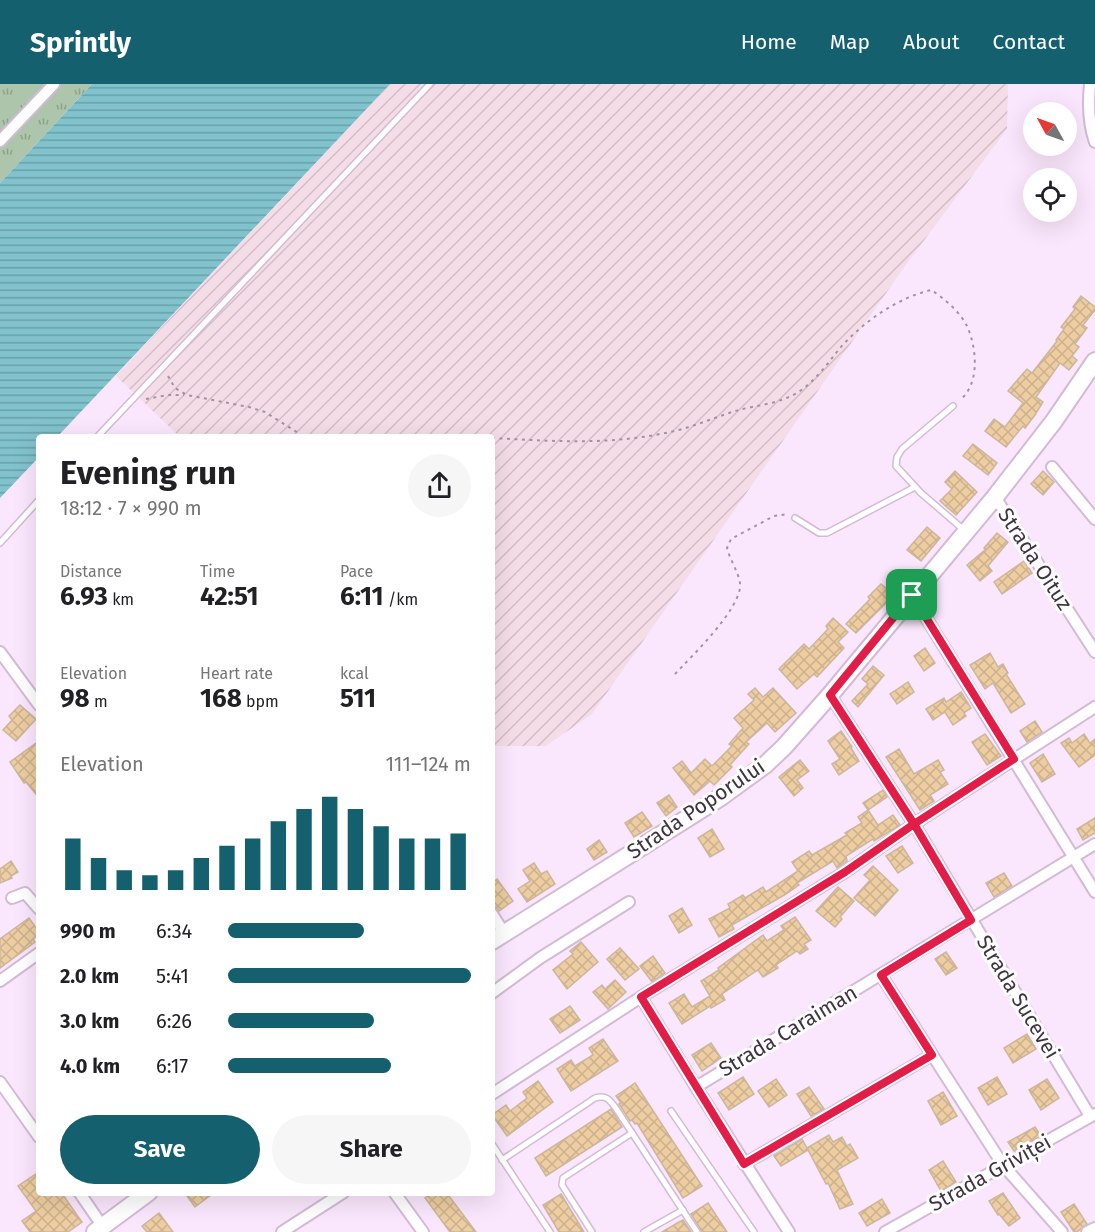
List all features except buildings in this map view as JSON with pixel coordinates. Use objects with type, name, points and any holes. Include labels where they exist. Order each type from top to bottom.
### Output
[{"type":"street","points":[[0,141],[54,84]]},
{"type":"street","points":[[1090,84],[1090,125],[1095,142]]},
{"type":"street","name":"Strada Poporului","points":[[498,937],[740,784],[784,747],[995,497],[1054,421],[1095,361]]},
{"type":"street","points":[[1052,467],[1095,519]]},
{"type":"street","name":"Strada Oituz","points":[[995,497],[1095,652]]},
{"type":"street","points":[[912,595],[1095,892]]},
{"type":"street","points":[[0,652],[36,701]]},
{"type":"street","name":"Strada Sucevei","points":[[830,695],[914,824],[1093,1115]]},
{"type":"street","points":[[495,1092],[641,997],[845,872],[914,824],[1095,707]]},
{"type":"street","name":"Strada Caraiman","points":[[696,1087],[1095,844]]},
{"type":"street","points":[[12,898],[25,893],[36,906]]},
{"type":"street","points":[[495,991],[540,958],[629,902]]},
{"type":"street","points":[[0,981],[36,955]]},
{"type":"street","points":[[881,975],[1003,1165],[1062,1232]]},
{"type":"street","points":[[641,997],[744,1164],[789,1232]]},
{"type":"street","points":[[744,1164],[932,1055]]},
{"type":"street","points":[[0,1082],[36,1133]]},
{"type":"street","name":"Strada Griviței","points":[[885,1232],[1093,1115]]},
{"type":"street","points":[[81,1196],[102,1230],[144,1196]]},
{"type":"street","points":[[282,1232],[338,1196]]},
{"type":"street","points":[[397,1196],[423,1232]]},
{"type":"street","points":[[1087,1232],[1095,1228]]},
{"type":"lane","points":[[100,434],[430,84]]},
{"type":"lane","points":[[953,406],[911,441],[897,457],[896,466],[915,487],[966,531]]},
{"type":"lane","points":[[795,518],[819,533],[827,533],[915,487]]},
{"type":"lane","points":[[0,543],[36,503]]},
{"type":"lane","points":[[502,1160],[595,1098],[603,1096],[609,1098],[697,1232]]},
{"type":"lane","points":[[671,1111],[754,1232]]},
{"type":"lane","points":[[592,1232],[562,1185],[563,1178],[632,1133]]},
{"type":"lane","points":[[495,1149],[550,1232]]},
{"type":"lane","points":[[644,1232],[683,1210]]},
{"type":"path","points":[[495,438],[577,442],[619,440],[662,434],[788,398],[811,382],[853,334],[901,300],[931,290],[940,295],[966,324],[972,341],[975,366],[971,386],[953,406]]},
{"type":"path","points":[[166,365],[168,377],[175,388],[187,395]]},
{"type":"path","points":[[146,399],[187,395],[249,406],[265,412],[300,434]]},
{"type":"path","points":[[675,674],[719,626],[740,592],[740,583],[727,548],[730,539],[774,516],[789,514],[795,518]]},
{"type":"shaded area","points":[[390,84],[1008,84],[1007,129],[905,266],[592,714],[546,746],[495,746],[495,434],[177,434],[116,376]]},
{"type":"green space","points":[[0,84],[92,84],[0,183]]},
{"type":"water","points":[[92,84],[390,84],[60,434],[36,434],[36,460],[0,498],[0,183]]},
{"type":"route","points":[[912,595],[830,695],[914,824],[845,872],[641,997],[744,1164],[932,1055],[881,975],[971,920],[914,824],[1014,759],[912,595]]}]
